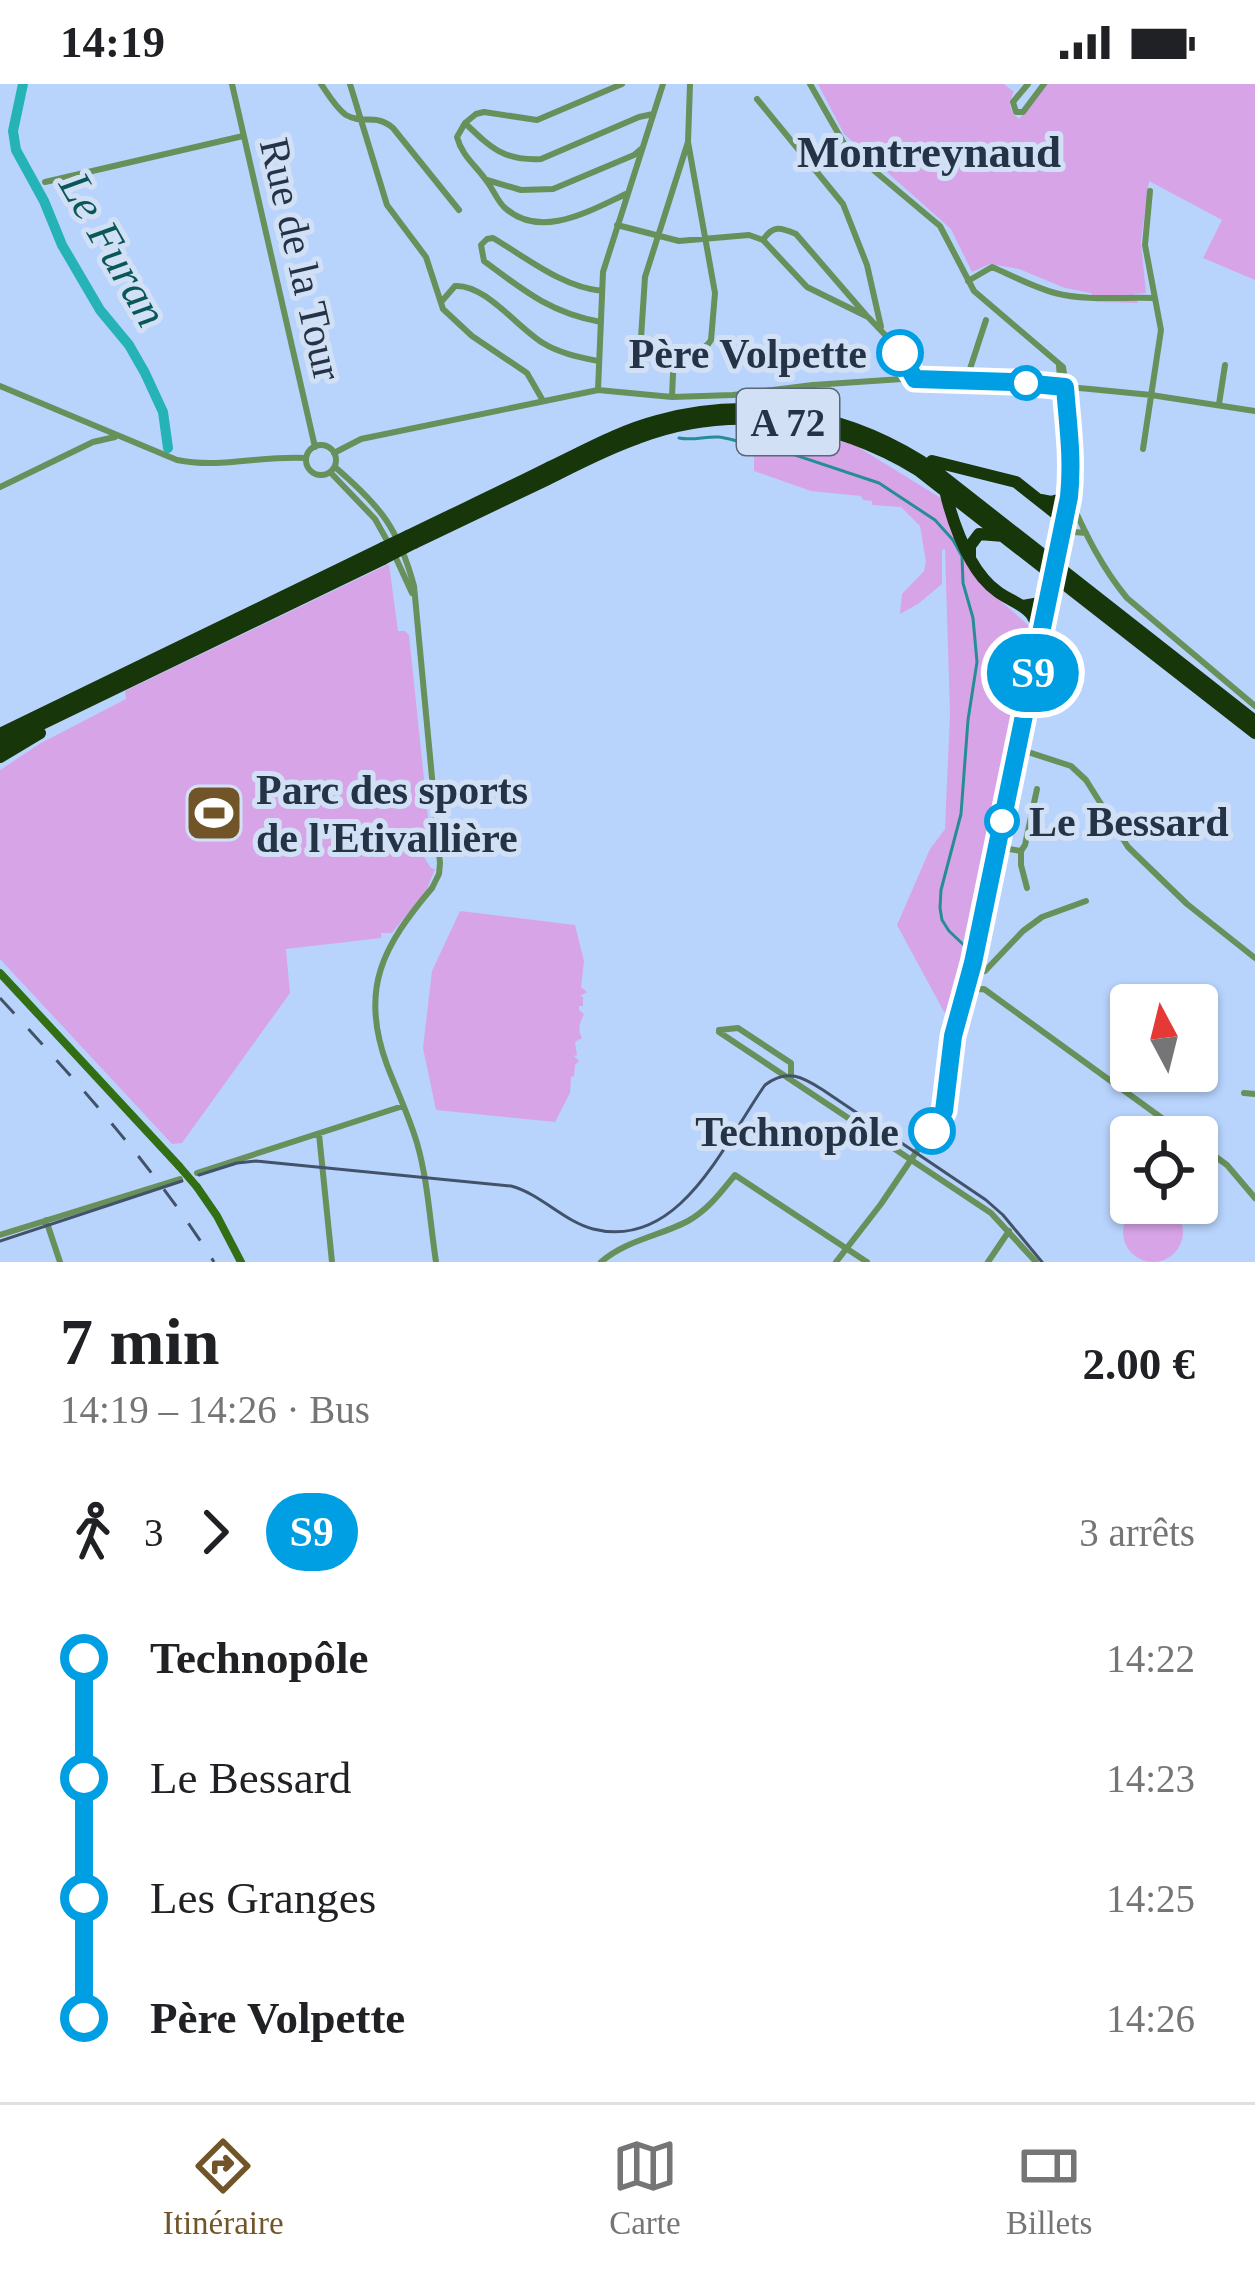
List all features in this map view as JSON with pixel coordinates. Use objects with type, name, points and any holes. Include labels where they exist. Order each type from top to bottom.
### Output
[{"type":"highway","name":"A 72","points":[[0,744],[619,434],[702,412],[759,409],[812,416],[867,432],[921,461],[1255,721]]},
{"type":"highway","name":"A 72","points":[[411,540],[641,436],[726,419],[808,424],[890,453],[945,489],[1255,733]]},
{"type":"highway","points":[[921,461],[1005,478],[1064,520]]},
{"type":"highway","points":[[986,510],[981,494],[984,483],[1005,478]]},
{"type":"highway","points":[[945,489],[970,558],[990,587],[1023,606],[1037,622],[1039,647]]},
{"type":"highway","points":[[1040,500],[1069,497]]},
{"type":"highway","points":[[970,558],[970,546],[979,534],[1005,536]]},
{"type":"highway","name":"A 72","points":[[0,730],[383,554]]},
{"type":"highway","points":[[1023,606],[1040,603],[1049,591]]},
{"type":"highway","points":[[0,757],[68,712]]},
{"type":"main road","points":[[0,974],[197,1187],[241,1262]]},
{"type":"street","name":"Rue de la Tour","points":[[232,84],[315,447]]},
{"type":"street","points":[[321,84],[346,115],[378,118],[393,128],[459,210]]},
{"type":"street","points":[[350,84],[387,205],[426,256],[440,304],[472,336],[527,373],[542,399]]},
{"type":"street","points":[[622,84],[537,120],[476,114],[459,130],[458,142],[504,207],[541,224],[629,192]]},
{"type":"street","points":[[598,390],[603,272],[663,84]]},
{"type":"street","points":[[688,142],[645,277],[641,338],[650,349],[701,351],[710,344],[715,293],[688,142],[690,84]]},
{"type":"street","points":[[810,84],[847,147],[940,226],[974,291],[1058,361],[1071,407],[1069,497],[973,963],[953,1036],[944,1111],[836,1262]]},
{"type":"street","points":[[1028,84],[1013,102],[1016,112],[1022,112],[1044,84]]},
{"type":"street","points":[[757,99],[843,204],[867,266],[882,330]]},
{"type":"street","points":[[465,123],[500,153],[530,160],[652,114]]},
{"type":"street","points":[[45,182],[243,136]]},
{"type":"street","points":[[487,180],[521,190],[553,189],[642,148]]},
{"type":"street","points":[[1143,448],[1161,330],[1145,245],[1150,191]]},
{"type":"street","points":[[617,225],[679,242],[749,235],[763,240],[807,287],[868,317]]},
{"type":"street","points":[[763,240],[770,230],[781,227],[796,234],[882,330],[915,379]]},
{"type":"street","points":[[601,322],[567,315],[538,302],[484,261],[481,245],[493,238],[565,281],[602,291]]},
{"type":"street","points":[[968,281],[992,267],[1022,282],[1076,297],[1155,298]]},
{"type":"street","points":[[440,304],[455,286],[472,287],[543,343],[599,361]]},
{"type":"street","points":[[966,381],[986,320]]},
{"type":"street","points":[[672,398],[674,351]]},
{"type":"street","points":[[1219,404],[1225,365]]},
{"type":"street","points":[[334,453],[361,439],[598,390],[672,398],[915,379],[1090,389],[1255,411]]},
{"type":"street","points":[[0,386],[177,460],[199,464],[306,458],[315,447],[328,447],[334,453]]},
{"type":"street","points":[[1071,407],[1090,389]]},
{"type":"street","points":[[93,442],[95,427]]},
{"type":"street","points":[[0,487],[93,442],[118,436]]},
{"type":"street","points":[[334,453],[332,470],[375,519],[416,602],[440,863],[432,888],[391,941],[376,986],[380,1041],[422,1159],[436,1262]]},
{"type":"street","points":[[306,458],[311,472],[320,475],[332,470]]},
{"type":"street","points":[[1069,497],[1083,530],[1127,598],[1255,706]]},
{"type":"street","points":[[1064,520],[1083,530]]},
{"type":"street","points":[[1060,543],[1083,530]]},
{"type":"street","points":[[1016,748],[1071,766],[1087,780],[1131,850],[1187,904],[1255,958]]},
{"type":"street","points":[[1027,888],[1021,851],[1037,789]]},
{"type":"street","points":[[997,847],[1021,851]]},
{"type":"street","points":[[983,989],[985,971],[1023,931],[1042,917],[1087,902]]},
{"type":"street","points":[[973,963],[985,971]]},
{"type":"street","points":[[966,990],[983,989],[1159,1116]]},
{"type":"street","points":[[791,1079],[791,1063],[738,1028],[719,1032],[997,1218],[1036,1262]]},
{"type":"street","points":[[1244,1093],[1255,1094]]},
{"type":"street","points":[[197,1173],[403,1106]]},
{"type":"street","points":[[319,1134],[332,1262]]},
{"type":"street","points":[[1218,1160],[1255,1198]]},
{"type":"street","points":[[606,1261],[707,1209],[736,1174],[868,1262]]},
{"type":"street","points":[[0,1235],[180,1179]]},
{"type":"street","points":[[46,1220],[60,1262]]},
{"type":"street","points":[[988,1262],[1009,1231]]},
{"type":"shaded area","points":[[818,84],[1004,84],[1014,92],[1010,107],[1019,119],[1047,84],[1255,84],[1255,280],[1203,258],[1222,220],[1149,181],[1141,242],[1146,293],[1134,294],[1138,303],[1096,302],[1091,293],[1019,269],[990,264],[972,272],[951,229],[844,134]]},
{"type":"shaded area","points":[[754,427],[853,444],[944,500],[981,584],[1034,630],[969,946],[949,1021],[897,925],[930,849],[945,829],[950,713],[945,549],[942,584],[900,614],[902,594],[924,571],[920,526],[901,507],[872,505],[861,496],[811,491],[754,471]]},
{"type":"shaded area","name":"Parc des sports de l'Etivallière","points":[[389,564],[398,631],[409,635],[432,855],[424,857],[435,869],[427,889],[392,933],[286,949],[290,993],[182,1143],[172,1144],[0,959],[0,770],[126,699],[125,691]]},
{"type":"shaded area","points":[[460,911],[575,925],[584,961],[581,987],[587,992],[580,996],[582,1038],[575,1042],[574,1056],[579,1061],[555,1122],[436,1110],[423,1048],[432,971]]},
{"type":"shaded area","points":[[1124,1224],[1182,1224],[1181,1244],[1165,1260],[1141,1260],[1125,1244]]},
{"type":"waterway","name":"Le Furan","points":[[23,84],[13,131],[16,150],[62,245],[145,373],[163,412],[168,448]]},
{"type":"waterway","points":[[679,438],[759,443],[879,483],[935,520],[953,540],[962,556],[977,662],[961,814],[940,908],[949,931],[967,948]]},
{"type":"tram line","points":[[199,1175],[256,1161],[511,1186],[582,1225],[624,1232],[651,1224],[675,1208],[716,1162],[765,1085],[795,1076],[986,1200],[1042,1262]]},
{"type":"tram line","points":[[0,1241],[182,1181]]},
{"type":"railway","points":[[0,998],[140,1158],[214,1262]]},
{"type":"bus line","name":"S9","points":[[900,353],[915,379],[1065,387],[1071,426],[1069,497],[973,963],[953,1036],[944,1111],[932,1131]]},
{"type":"place","name":"Père Volpette","points":[[900,353]]},
{"type":"place","name":"Parc des sports de l'Etivallière","points":[[214,813]]},
{"type":"place","name":"Le Bessard","points":[[1002,821]]},
{"type":"place","name":"Technopôle","points":[[932,1131]]},
{"type":"district","name":"Montreynaud","points":[[929,151]]}]
